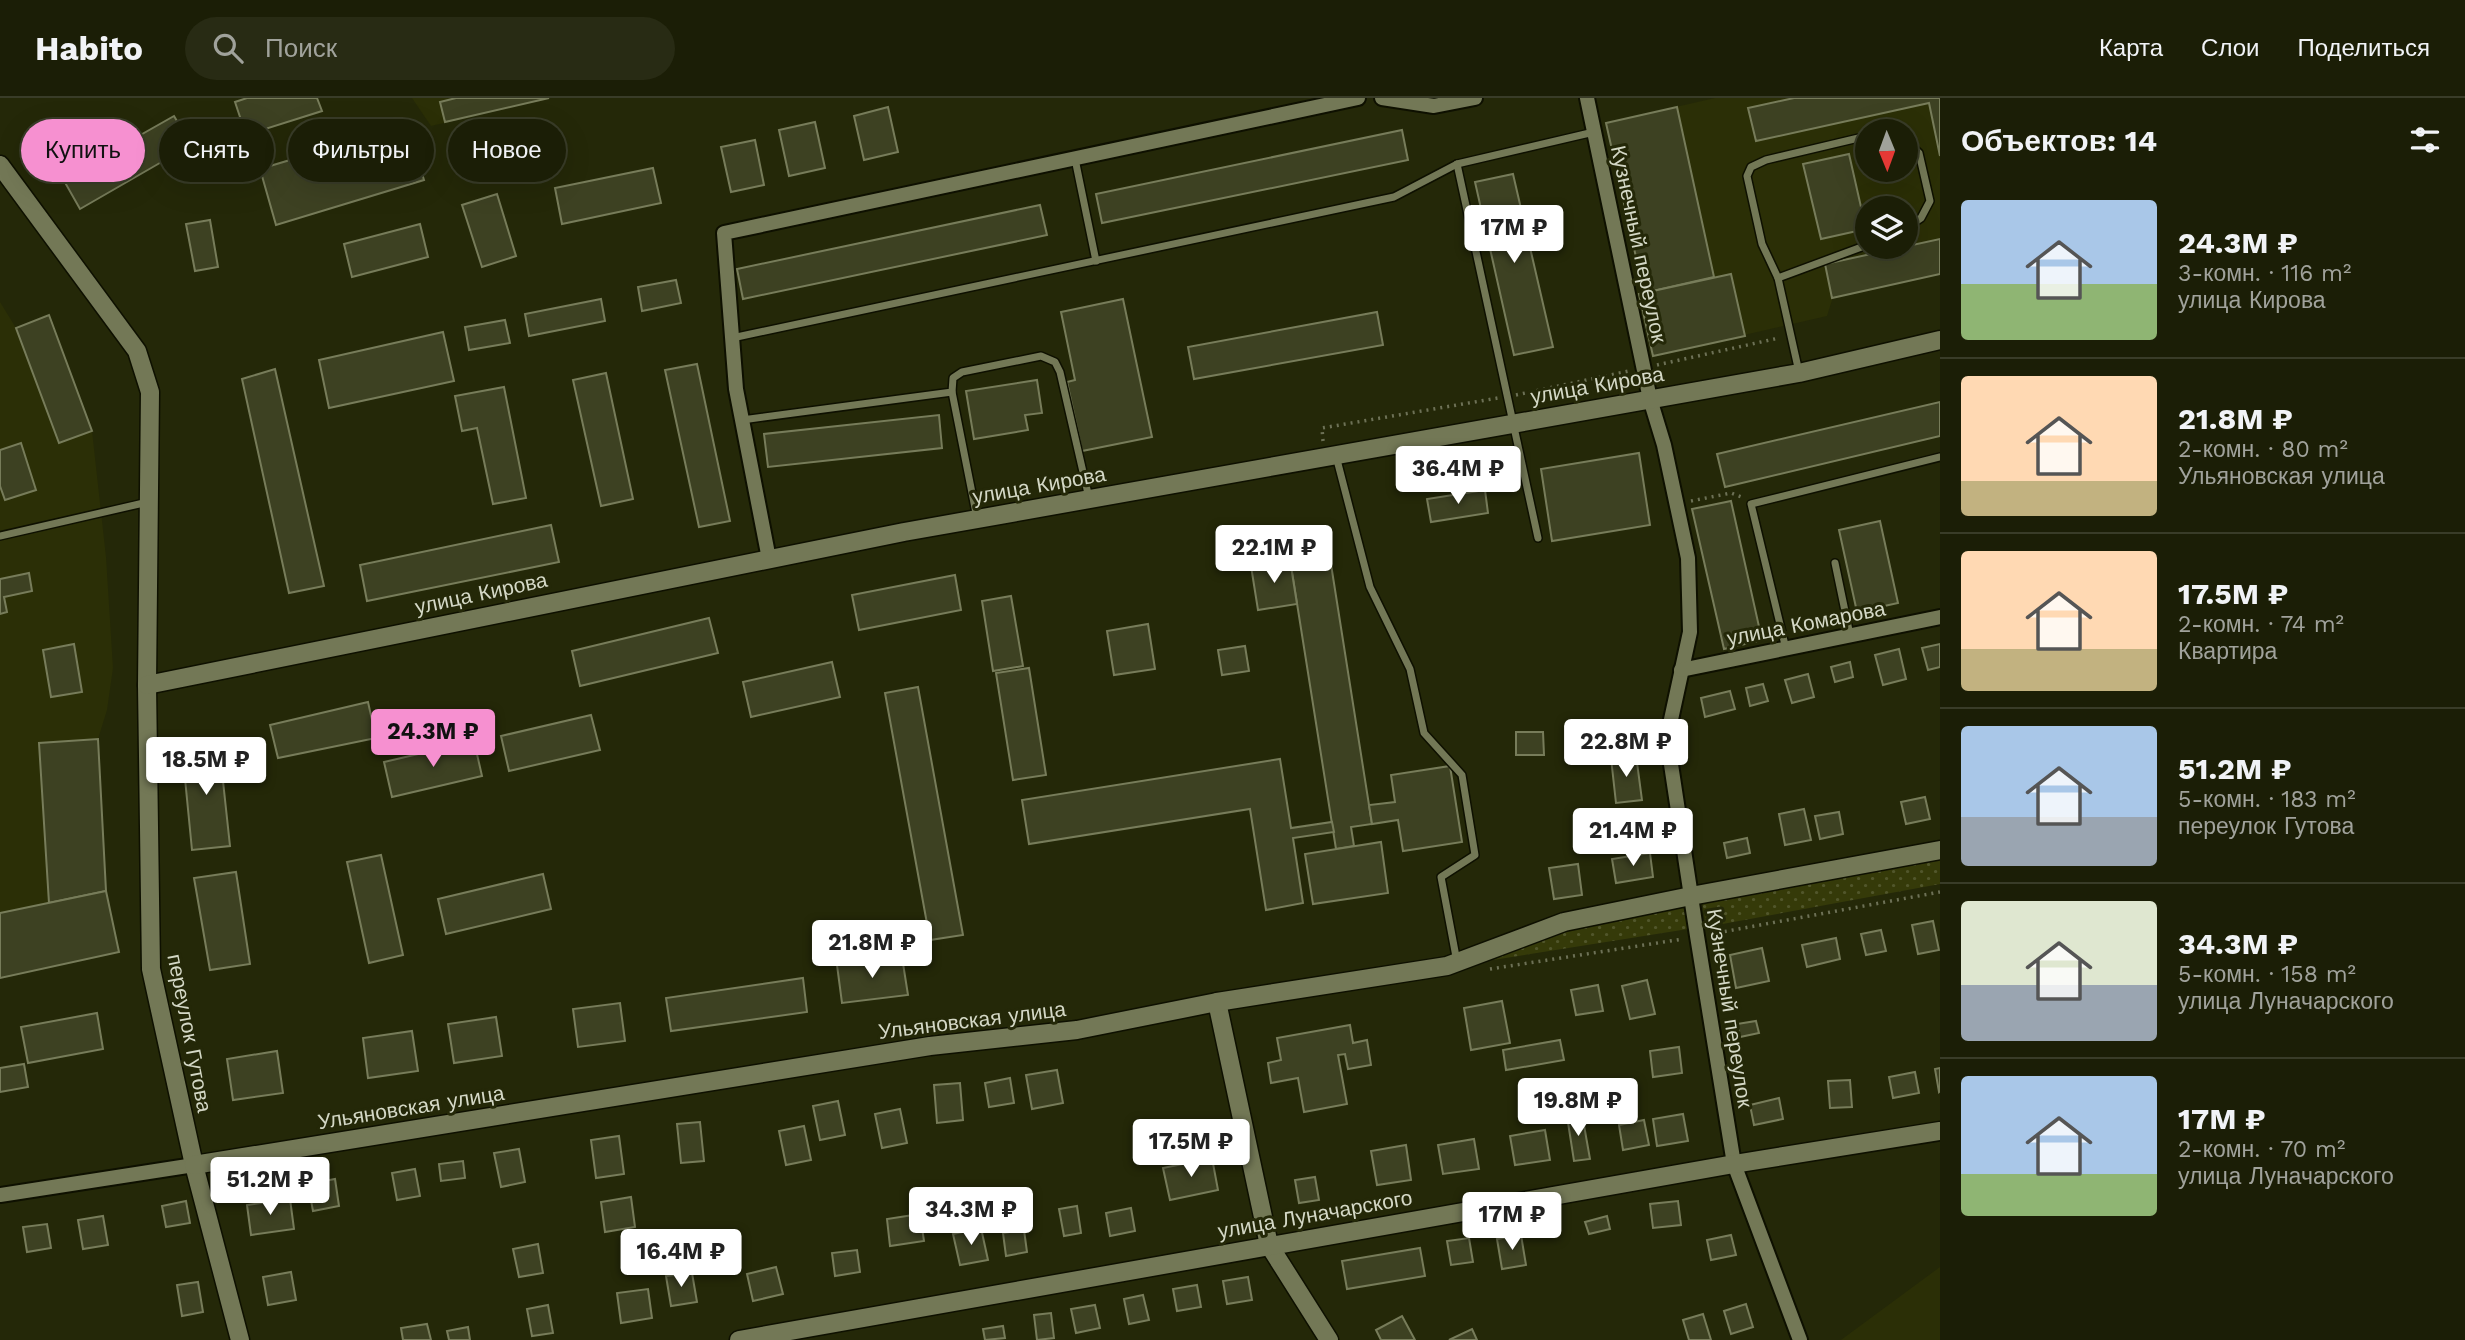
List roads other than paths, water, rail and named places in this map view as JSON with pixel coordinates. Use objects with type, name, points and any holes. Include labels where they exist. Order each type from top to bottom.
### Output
[{"type":"street","points":[[769,559],[736,389],[724,233],[1359,98]]},
{"type":"street","points":[[1382,98],[1434,106],[1475,98]]},
{"type":"street","name":"Кузнечный переулок","points":[[1587,98],[1643,368],[1664,445],[1688,558],[1690,632],[1667,738],[1734,1164],[1800,1340]]},
{"type":"street","name":"переулок Гутова","points":[[0,165],[137,351],[150,391],[147,685],[150,969],[194,1165],[240,1340]]},
{"type":"street","name":"улица Кирова","points":[[147,685],[769,559],[977,519],[1799,373],[1940,340]]},
{"type":"street","name":"улица Комарова","points":[[1681,670],[1940,617]]},
{"type":"street","name":"Ульяновская улица","points":[[0,1195],[930,1046],[1077,1030],[1217,1002],[1447,966],[1564,922],[1940,850]]},
{"type":"street","points":[[1217,1002],[1269,1245],[1329,1340]]},
{"type":"street","name":"улица Луначарского","points":[[739,1340],[1734,1164],[1940,1131]]},
{"type":"lane","points":[[732,338],[1394,197],[1457,164],[1594,132]]},
{"type":"lane","points":[[1799,373],[1777,278],[1762,244],[1748,176],[1751,167],[1766,160],[1855,139]]},
{"type":"lane","points":[[1918,152],[1930,201],[1918,220]]},
{"type":"lane","points":[[1075,158],[1096,261]]},
{"type":"lane","points":[[1457,164],[1538,537]]},
{"type":"lane","points":[[1777,278],[1855,249]]},
{"type":"lane","points":[[977,519],[951,392],[953,378],[962,372],[1041,356],[1055,362],[1060,372],[1090,499]]},
{"type":"lane","points":[[742,420],[951,392]]},
{"type":"lane","points":[[1331,456],[1370,587],[1410,669],[1423,733],[1462,775],[1475,855],[1441,877],[1457,962]]},
{"type":"lane","points":[[1786,649],[1751,504],[1940,457]]},
{"type":"lane","points":[[0,536],[149,502]]},
{"type":"lane","points":[[1835,564],[1850,635]]}]
